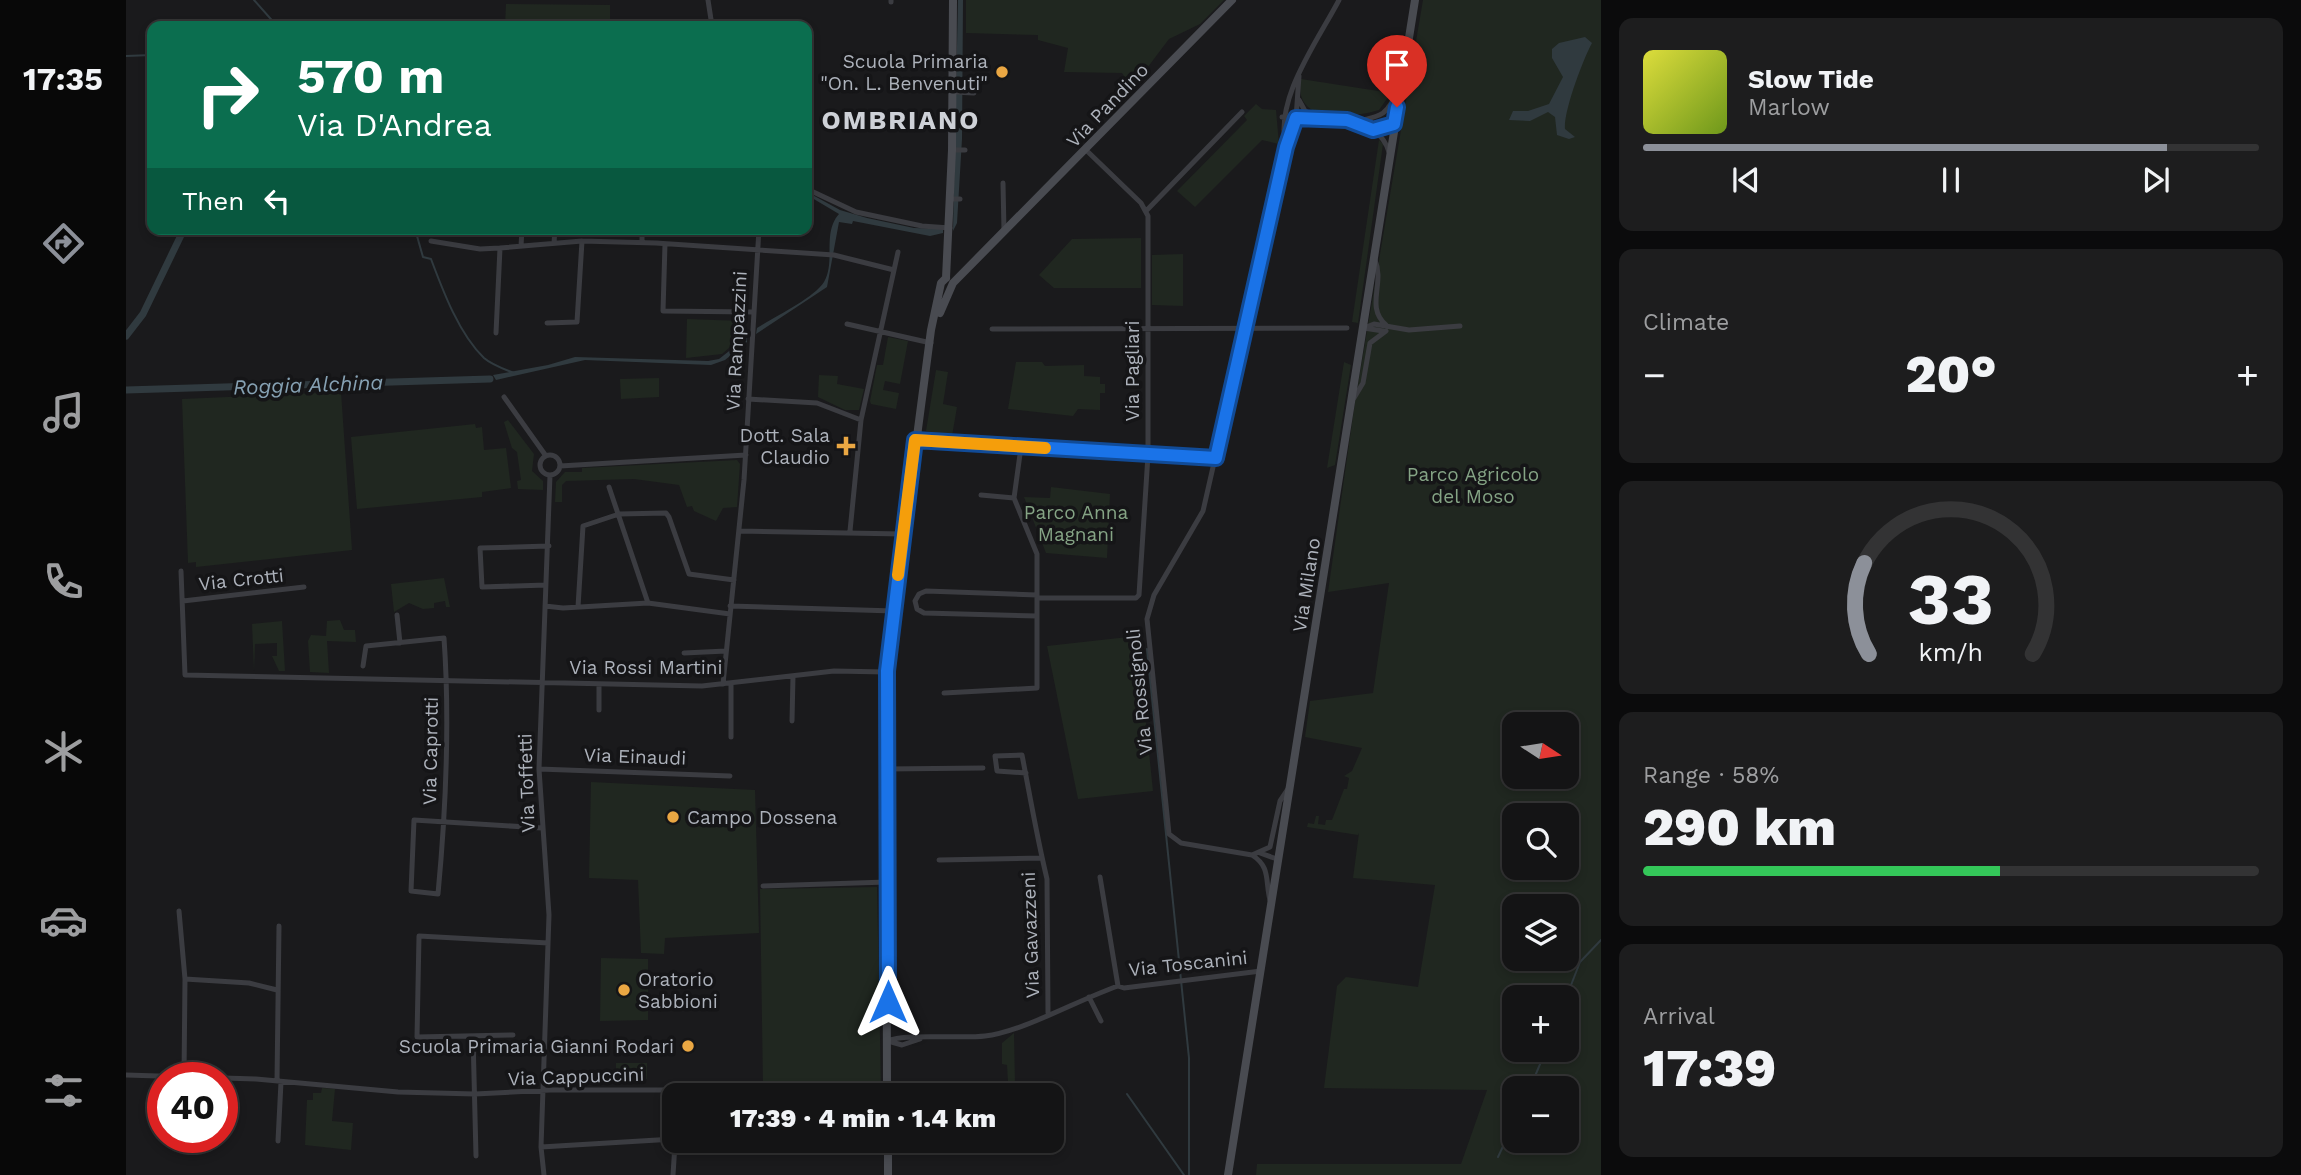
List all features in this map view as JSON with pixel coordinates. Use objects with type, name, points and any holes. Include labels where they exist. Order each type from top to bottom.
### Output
[{"type":"street","points":[[708,0],[711,21]]},
{"type":"street","points":[[887,1083],[887,671],[915,440],[931,342],[948,284],[950,228],[956,199],[952,150],[958,92],[953,0]]},
{"type":"street","name":"Via Pandino","points":[[948,284],[1086,150],[1232,0]]},
{"type":"street","name":"Via Rossignoli","points":[[1286,147],[1283,117],[1299,76],[1339,0]]},
{"type":"street","name":"Via Milano","points":[[1227,1175],[1415,0]]},
{"type":"street","name":"Via Rossignoli","points":[[1277,859],[1181,843],[1169,834],[1148,631],[1150,605],[1199,522],[1286,147],[1296,118],[1299,76]]},
{"type":"street","points":[[1283,117],[1347,120],[1376,115],[1384,112],[1402,81]]},
{"type":"street","points":[[958,92],[974,93]]},
{"type":"street","points":[[1297,96],[1305,111],[1325,119]]},
{"type":"street","points":[[1086,150],[1147,211],[1242,112]]},
{"type":"street","points":[[1376,115],[1394,124]]},
{"type":"street","points":[[1347,120],[1382,136],[1389,153]]},
{"type":"street","points":[[1373,130],[1394,124]]},
{"type":"street","points":[[952,150],[965,150]]},
{"type":"street","points":[[1003,183],[1004,231]]},
{"type":"street","points":[[812,192],[841,207],[922,226],[950,228]]},
{"type":"street","points":[[814,201],[817,194]]},
{"type":"street","points":[[835,215],[841,207]]},
{"type":"street","name":"Via Pagliari","points":[[1037,596],[1136,598],[1148,455],[1147,211]]},
{"type":"street","points":[[521,246],[522,235]]},
{"type":"street","points":[[554,243],[555,235]]},
{"type":"street","points":[[642,235],[642,242]]},
{"type":"street","name":"Via Rampazzini","points":[[723,684],[746,455],[752,312],[759,235]]},
{"type":"street","points":[[431,241],[480,249],[582,241],[758,249],[828,254],[894,270]]},
{"type":"street","points":[[547,323],[574,325],[578,319],[582,241]]},
{"type":"street","points":[[666,244],[663,311],[752,312]]},
{"type":"street","points":[[496,333],[500,248]]},
{"type":"street","points":[[850,531],[862,420],[898,252]]},
{"type":"street","points":[[1374,257],[1380,273],[1374,308],[1377,317],[1388,328]]},
{"type":"street","points":[[847,324],[931,342]]},
{"type":"street","points":[[1364,328],[1374,324],[1409,330],[1416,327],[1460,326]]},
{"type":"street","points":[[992,330],[1347,328]]},
{"type":"street","points":[[1352,400],[1363,383],[1370,343],[1388,328]]},
{"type":"street","name":"Via Toffetti","points":[[504,397],[546,456],[557,458],[559,466]]},
{"type":"street","points":[[748,398],[817,403],[862,420]]},
{"type":"street","points":[[915,440],[1216,458]]},
{"type":"street","points":[[944,693],[1037,688],[1037,554],[1014,498],[1021,447]]},
{"type":"street","points":[[550,475],[559,466],[746,455]]},
{"type":"street","name":"Via Toffetti","points":[[544,1175],[541,1147],[548,894],[539,769],[540,682],[549,546],[550,475],[540,467],[546,456]]},
{"type":"street","points":[[609,487],[648,603]]},
{"type":"street","points":[[981,495],[1014,498]]},
{"type":"street","points":[[578,607],[583,526],[619,514],[666,513],[689,574],[734,580]]},
{"type":"street","points":[[739,531],[903,534]]},
{"type":"street","points":[[546,585],[482,587],[480,548],[549,546]]},
{"type":"street","name":"Via Rossi Martini","points":[[181,570],[185,675],[723,684],[834,671],[887,671]]},
{"type":"street","name":"Via Crotti","points":[[183,601],[304,587]]},
{"type":"street","points":[[1037,596],[926,591],[919,594],[915,601],[916,608],[924,613],[1037,616]]},
{"type":"street","points":[[545,606],[648,603],[730,614]]},
{"type":"street","points":[[730,606],[894,611]]},
{"type":"street","points":[[397,615],[400,643]]},
{"type":"street","points":[[363,666],[366,646],[444,638],[447,679]]},
{"type":"street","points":[[684,653],[726,651]]},
{"type":"street","points":[[793,676],[793,721]]},
{"type":"street","name":"Via Caprotti","points":[[444,823],[414,820],[411,891],[438,894],[444,823],[447,679]]},
{"type":"street","points":[[731,682],[731,737]]},
{"type":"street","points":[[599,684],[599,710]]},
{"type":"street","points":[[1022,755],[1026,773],[997,771],[995,757],[1022,755]]},
{"type":"street","points":[[886,769],[983,768]]},
{"type":"street","name":"Via Einaudi","points":[[539,769],[730,776]]},
{"type":"street","name":"Via Gavazzeni","points":[[1026,773],[1047,879],[1048,1013]]},
{"type":"street","points":[[1270,901],[1267,873],[1256,856],[1269,847],[1280,801],[1288,788]]},
{"type":"street","points":[[444,823],[542,828]]},
{"type":"street","points":[[939,860],[1042,859]]},
{"type":"street","name":"Via Toscanini","points":[[1100,877],[1118,986]]},
{"type":"street","points":[[763,886],[887,882]]},
{"type":"street","points":[[179,911],[185,979],[184,1062]]},
{"type":"street","points":[[278,1141],[279,926]]},
{"type":"street","points":[[513,1035],[417,1037],[419,936],[548,943]]},
{"type":"street","name":"Via Toscanini","points":[[888,1041],[902,1036],[920,1039],[986,1036],[1118,986],[1124,988],[1261,971]]},
{"type":"street","points":[[185,979],[249,984],[277,990]]},
{"type":"street","points":[[1089,996],[1101,1021]]},
{"type":"street","points":[[473,1036],[475,1156]]},
{"type":"street","name":"Via Cappuccini","points":[[126,1075],[147,1075]]},
{"type":"street","name":"Via Cappuccini","points":[[238,1079],[398,1092],[662,1093]]},
{"type":"street","points":[[541,1147],[662,1142]]},
{"type":"street","points":[[673,1175],[674,1153]]},
{"type":"street","points":[[888,1153],[888,1175]]},
{"type":"green space","points":[[966,0],[1224,0],[1200,24],[1169,39],[1132,88],[1122,73],[1064,72],[1068,48],[1038,40],[1038,35],[966,33]]},
{"type":"green space","name":"Parco Agricolo del Moso","points":[[1423,0],[1601,0],[1601,1175],[1256,1175],[1257,1164],[1461,1164],[1487,1090],[1324,1088],[1337,986],[1346,977],[1418,987],[1435,885],[1353,878],[1359,833],[1358,835],[1307,827],[1308,823],[1314,824],[1316,816],[1319,816],[1318,824],[1325,825],[1326,820],[1332,820],[1344,789],[1347,789],[1349,778],[1344,776],[1352,771],[1362,748],[1305,737],[1310,701],[1373,693],[1389,583],[1328,592],[1355,402]]},
{"type":"green space","points":[[506,4],[610,5],[610,21],[505,21]]},
{"type":"green space","points":[[1301,79],[1391,93],[1379,110],[1354,115],[1327,115],[1306,104],[1301,94]]},
{"type":"green space","points":[[1256,104],[1262,109],[1276,110],[1279,144],[1262,140],[1195,207],[1177,191],[1247,120],[1244,116]]},
{"type":"green space","points":[[1379,140],[1383,144],[1358,323],[1352,322]]},
{"type":"green space","points":[[1141,238],[1141,288],[1054,288],[1039,275],[1072,239]]},
{"type":"green space","points":[[1183,254],[1183,306],[1152,305],[1152,255]]},
{"type":"green space","points":[[687,319],[742,321],[746,325],[745,334],[722,354],[686,358]]},
{"type":"green space","points":[[888,337],[908,341],[900,384],[885,381],[883,390],[899,393],[896,409],[871,404],[870,401],[877,365],[883,365]]},
{"type":"green space","points":[[1016,362],[1042,362],[1045,366],[1084,365],[1084,376],[1100,377],[1100,384],[1105,384],[1105,393],[1100,393],[1100,410],[1078,409],[1073,416],[1008,409]]},
{"type":"green space","points":[[1344,362],[1351,365],[1335,465],[1327,468]]},
{"type":"green space","points":[[936,370],[948,372],[943,404],[957,407],[952,436],[926,431]]},
{"type":"green space","points":[[819,375],[838,376],[837,384],[864,389],[859,410],[845,410],[818,397]]},
{"type":"green space","points":[[659,378],[659,397],[621,399],[620,379]]},
{"type":"green space","points":[[341,392],[352,550],[196,567],[196,562],[188,563],[182,399]]},
{"type":"green space","points":[[508,420],[534,454],[532,471],[543,481],[543,490],[518,489],[517,481],[521,480],[517,452],[512,448],[504,422]]},
{"type":"green space","points":[[475,424],[476,428],[482,427],[484,450],[506,448],[511,488],[482,492],[482,497],[357,509],[351,437]]},
{"type":"green space","points":[[737,460],[740,464],[737,507],[723,508],[716,521],[694,511],[692,506],[687,507],[679,485],[634,479],[566,481],[562,485],[562,502],[555,502],[556,482],[565,472],[582,472],[582,468]]},
{"type":"green space","name":"Parco Anna Magnani","points":[[1051,487],[1110,494],[1107,558],[1046,553],[1024,497],[1050,498]]},
{"type":"green space","points":[[444,578],[450,607],[446,607],[445,601],[434,603],[434,608],[423,609],[409,603],[394,612],[391,584]]},
{"type":"green space","points":[[340,620],[344,630],[355,630],[356,642],[327,641],[329,673],[310,672],[308,641],[311,635],[326,636],[327,621]]},
{"type":"green space","points":[[282,621],[285,671],[279,671],[272,656],[277,656],[277,643],[255,644],[254,671],[252,624]]},
{"type":"green space","points":[[1137,636],[1153,791],[1078,799],[1047,646]]},
{"type":"green space","name":"Campo Dossena","points":[[591,782],[755,790],[759,933],[665,938],[664,954],[641,953],[638,880],[589,878]]},
{"type":"green space","points":[[877,887],[881,1083],[763,1083],[760,889]]},
{"type":"green space","name":"Oratorio Sabbioni","points":[[601,958],[648,959],[648,1020],[600,1021]]},
{"type":"green space","points":[[1014,1033],[1015,1083],[1005,1083],[1008,1082],[1007,1065],[1002,1064],[1002,1043]]},
{"type":"green space","name":"Oratorio Sabbioni","points":[[616,1063],[647,1063],[647,1079],[616,1079]]},
{"type":"green space","points":[[322,1088],[335,1089],[332,1121],[353,1123],[351,1150],[305,1145],[307,1100],[313,1100],[313,1093],[321,1093]]},
{"type":"shaded area","points":[[958,0],[963,0],[962,139],[957,223],[953,231]]},
{"type":"shaded area","points":[[1585,37],[1592,43],[1575,85],[1565,121],[1565,129],[1575,137],[1569,139],[1557,135],[1555,117],[1548,112],[1530,121],[1509,120],[1513,111],[1528,111],[1549,104],[1563,77],[1552,58],[1552,49],[1559,43]]},
{"type":"shaded area","points":[[812,195],[840,210],[867,218],[914,228],[943,229],[943,233],[930,236],[853,221],[852,224],[839,222],[827,287],[756,334],[757,328],[812,294],[824,282],[829,265],[831,230],[839,214],[812,198]]},
{"type":"shaded area","points":[[747,337],[747,342],[725,360],[711,365],[585,360],[496,380],[493,375],[575,357],[708,361],[719,359]]},
{"type":"waterway","points":[[254,0],[273,21]]},
{"type":"waterway","points":[[126,56],[147,55]]},
{"type":"waterway","points":[[126,336],[143,314],[181,235]]},
{"type":"waterway","points":[[417,235],[423,257],[431,259],[453,312],[467,337],[487,360],[514,373]]},
{"type":"waterway","name":"Roggia Alchina","points":[[126,390],[490,379]]},
{"type":"waterway","points":[[1147,649],[1189,1058],[1189,1175]]},
{"type":"waterway","points":[[1571,985],[1580,962],[1601,940]]},
{"type":"waterway","points":[[1535,1076],[1541,1062]]},
{"type":"waterway","points":[[1127,1094],[1184,1175]]},
{"type":"waterway","points":[[1498,1157],[1502,1148]]},
{"type":"slow traffic","points":[[898,575],[915,440],[1045,448]]},
{"type":"place","name":"Scuola Primaria \"On. L. Benvenuti\"","points":[[1002,72]]},
{"type":"place","name":"Dott. Sala Claudio","points":[[846,446]]},
{"type":"place","name":"Campo Dossena","points":[[673,817]]},
{"type":"place","name":"Oratorio Sabbioni","points":[[624,990]]},
{"type":"place","name":"Scuola Primaria Gianni Rodari","points":[[688,1046]]},
{"type":"district","name":"OMBRIANO","points":[[901,120]]},
{"type":"route","points":[[888,1002],[887,671],[915,440],[1216,458],[1286,147],[1296,118],[1347,120],[1380,130],[1394,124],[1397,107]]}]
